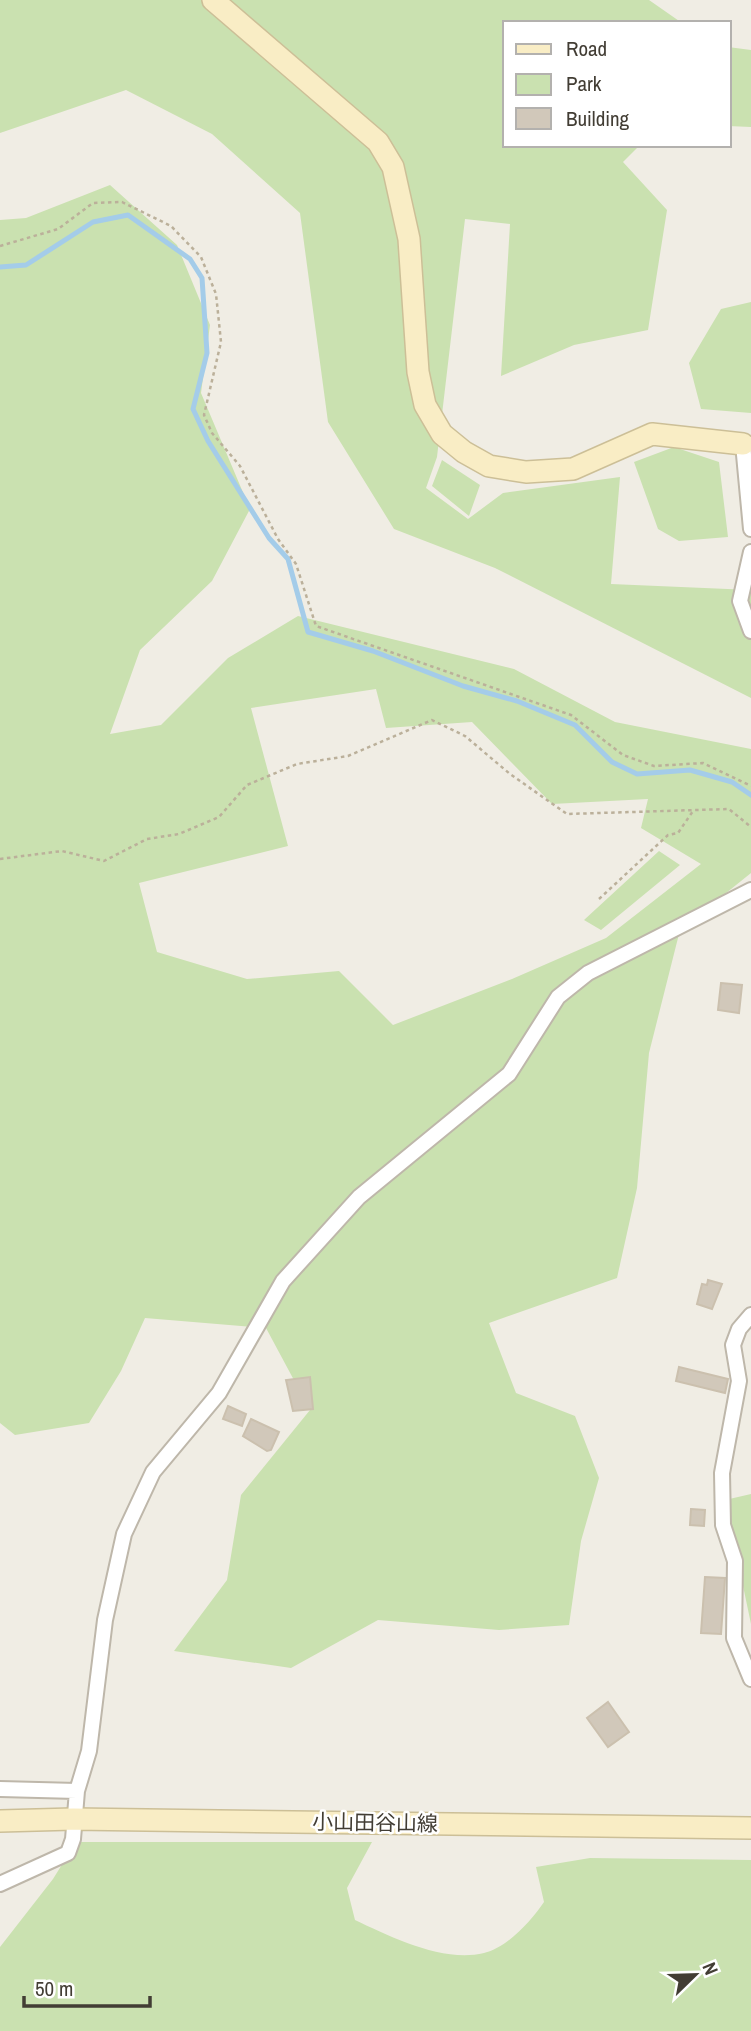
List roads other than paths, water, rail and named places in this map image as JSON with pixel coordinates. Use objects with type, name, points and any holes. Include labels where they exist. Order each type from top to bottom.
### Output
[{"type":"street","points":[[213,0],[378,142],[393,167],[409,239],[418,372],[425,405],[442,434],[464,452],[489,466],[526,472],[573,469],[652,434],[747,444],[751,529]]},
{"type":"street","points":[[751,552],[740,601],[751,631]]},
{"type":"street","points":[[0,1884],[68,1853],[73,1839],[77,1791],[89,1751],[113,1577],[136,1502],[153,1472],[219,1393],[283,1281],[359,1196],[509,1074],[558,997],[588,973],[751,890]]},
{"type":"street","points":[[751,1315],[738,1329],[733,1345],[739,1381],[722,1473],[723,1525],[735,1561],[734,1638],[751,1679]]},
{"type":"street","points":[[0,1789],[77,1791]]},
{"type":"street","name":"小山田谷山線","points":[[0,1821],[73,1819],[751,1828]]},
{"type":"waterway","points":[[0,267],[26,265],[93,222],[128,215],[190,259],[202,278],[207,353],[193,409],[208,441],[269,538],[288,559],[308,632],[373,651],[463,686],[517,701],[575,725],[612,762],[637,774],[690,770],[732,782],[751,795]]}]
